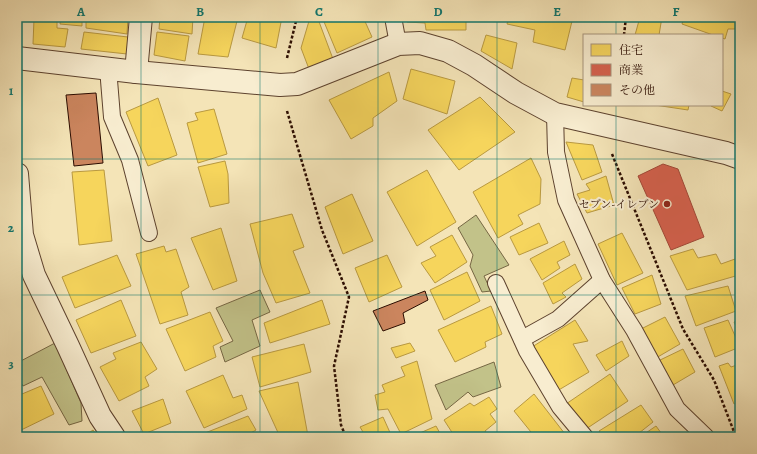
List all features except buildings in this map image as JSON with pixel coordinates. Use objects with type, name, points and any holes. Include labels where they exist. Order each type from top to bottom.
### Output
[{"type":"street","points":[[136,72],[140,17]]},
{"type":"street","points":[[17,58],[136,72],[280,85],[297,84],[398,44],[420,43],[448,51],[474,65],[516,94],[555,114],[726,153],[740,158]]},
{"type":"street","points":[[17,174],[25,270],[68,346],[100,416],[114,437]]},
{"type":"lane","points":[[393,17],[398,44]]},
{"type":"lane","points":[[108,68],[112,117],[130,160],[149,233]]},
{"type":"lane","points":[[555,114],[556,152],[566,200],[602,280],[634,330],[677,409],[706,437]]},
{"type":"lane","points":[[522,340],[558,319],[602,280]]},
{"type":"lane","points":[[496,283],[527,351],[560,407],[585,437]]},
{"type":"path","points":[[297,17],[280,85],[322,230],[349,297],[334,366],[341,426],[346,437]]},
{"type":"path","points":[[624,34],[626,17]]},
{"type":"path","points":[[610,126],[612,153],[683,329],[714,380],[736,437]]},
{"type":"green space","points":[[476,215],[509,265],[484,276],[491,291],[482,292],[470,266],[473,255],[458,228]]},
{"type":"green space","points":[[260,290],[270,312],[252,320],[260,346],[225,362],[220,347],[233,341],[216,308]]},
{"type":"green space","points":[[55,343],[81,403],[82,421],[69,425],[42,377],[23,386],[17,376],[17,363]]},
{"type":"green space","points":[[494,362],[501,387],[473,397],[468,392],[446,410],[435,385]]},
{"type":"place","name":"セブン-イレブン","points":[[667,204]]}]
